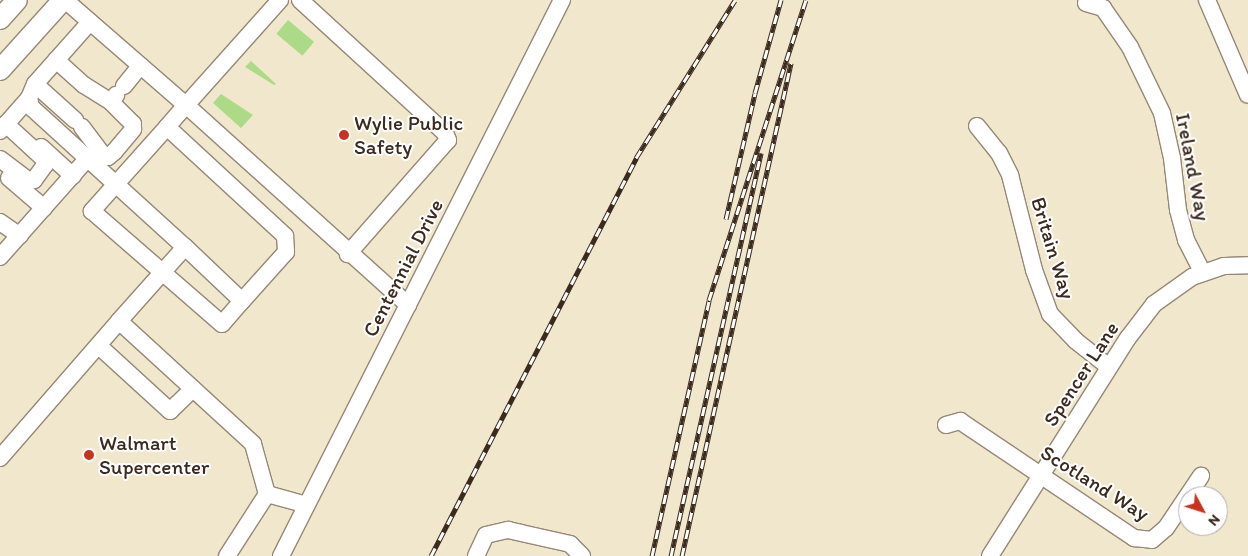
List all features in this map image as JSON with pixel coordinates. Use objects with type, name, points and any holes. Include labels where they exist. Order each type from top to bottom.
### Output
[{"type":"main road","points":[[0,19],[17,0]]},
{"type":"main road","points":[[0,70],[64,0]]},
{"type":"street","points":[[64,0],[186,105],[348,254],[408,306]]},
{"type":"street","points":[[167,127],[285,236],[286,252],[222,324],[92,211],[280,0]]},
{"type":"street","points":[[300,0],[445,133],[448,140],[348,254]]},
{"type":"street","name":"Centennial Drive","points":[[282,556],[562,0]]},
{"type":"street","points":[[1207,0],[1248,95]]},
{"type":"street","name":"Ireland Way","points":[[1086,3],[1103,8],[1130,47],[1162,113],[1172,158],[1178,210],[1186,240],[1203,273]]},
{"type":"street","points":[[5,125],[56,60],[90,22]]},
{"type":"street","points":[[32,91],[79,123],[103,154],[108,157],[133,129],[133,124],[117,94],[84,85],[56,60]]},
{"type":"street","points":[[117,94],[140,66]]},
{"type":"street","points":[[32,91],[31,107],[242,300]]},
{"type":"street","points":[[0,159],[29,181],[34,180],[45,164],[44,159],[5,125]]},
{"type":"street","points":[[5,125],[73,176]]},
{"type":"street","name":"Britain Way","points":[[977,126],[999,153],[1010,175],[1034,270],[1050,314],[1076,342],[1109,367]]},
{"type":"street","points":[[0,257],[87,159]]},
{"type":"street","points":[[0,170],[44,208]]},
{"type":"street","points":[[0,222],[20,236]]},
{"type":"street","points":[[0,458],[100,347],[119,321],[185,247]]},
{"type":"street","name":"Spencer Lane","points":[[990,556],[1109,367],[1154,304],[1192,277],[1224,266],[1248,265]]},
{"type":"street","points":[[119,321],[253,444],[267,494],[228,556]]},
{"type":"street","points":[[100,347],[170,411],[194,389]]},
{"type":"street","name":"Scotland Way","points":[[946,425],[960,421],[1134,538],[1152,540],[1166,528],[1201,476]]},
{"type":"street","points":[[267,494],[307,505]]},
{"type":"street","points":[[476,556],[486,536],[508,530],[570,544],[582,556]]},
{"type":"green space","points":[[288,20],[314,42],[302,56],[276,34]]},
{"type":"green space","points":[[251,61],[276,84],[274,85],[245,67]]},
{"type":"green space","points":[[221,94],[253,115],[241,128],[213,103]]},
{"type":"railway","points":[[431,556],[636,158],[735,0]]},
{"type":"railway","points":[[726,219],[755,93],[781,0]]},
{"type":"railway","points":[[652,556],[709,300],[806,0]]},
{"type":"railway","points":[[682,556],[791,63]]},
{"type":"railway","points":[[671,556],[761,153]]},
{"type":"place","name":"Wylie Public Safety","points":[[344,135]]},
{"type":"place","name":"Walmart Supercenter","points":[[89,455]]}]
